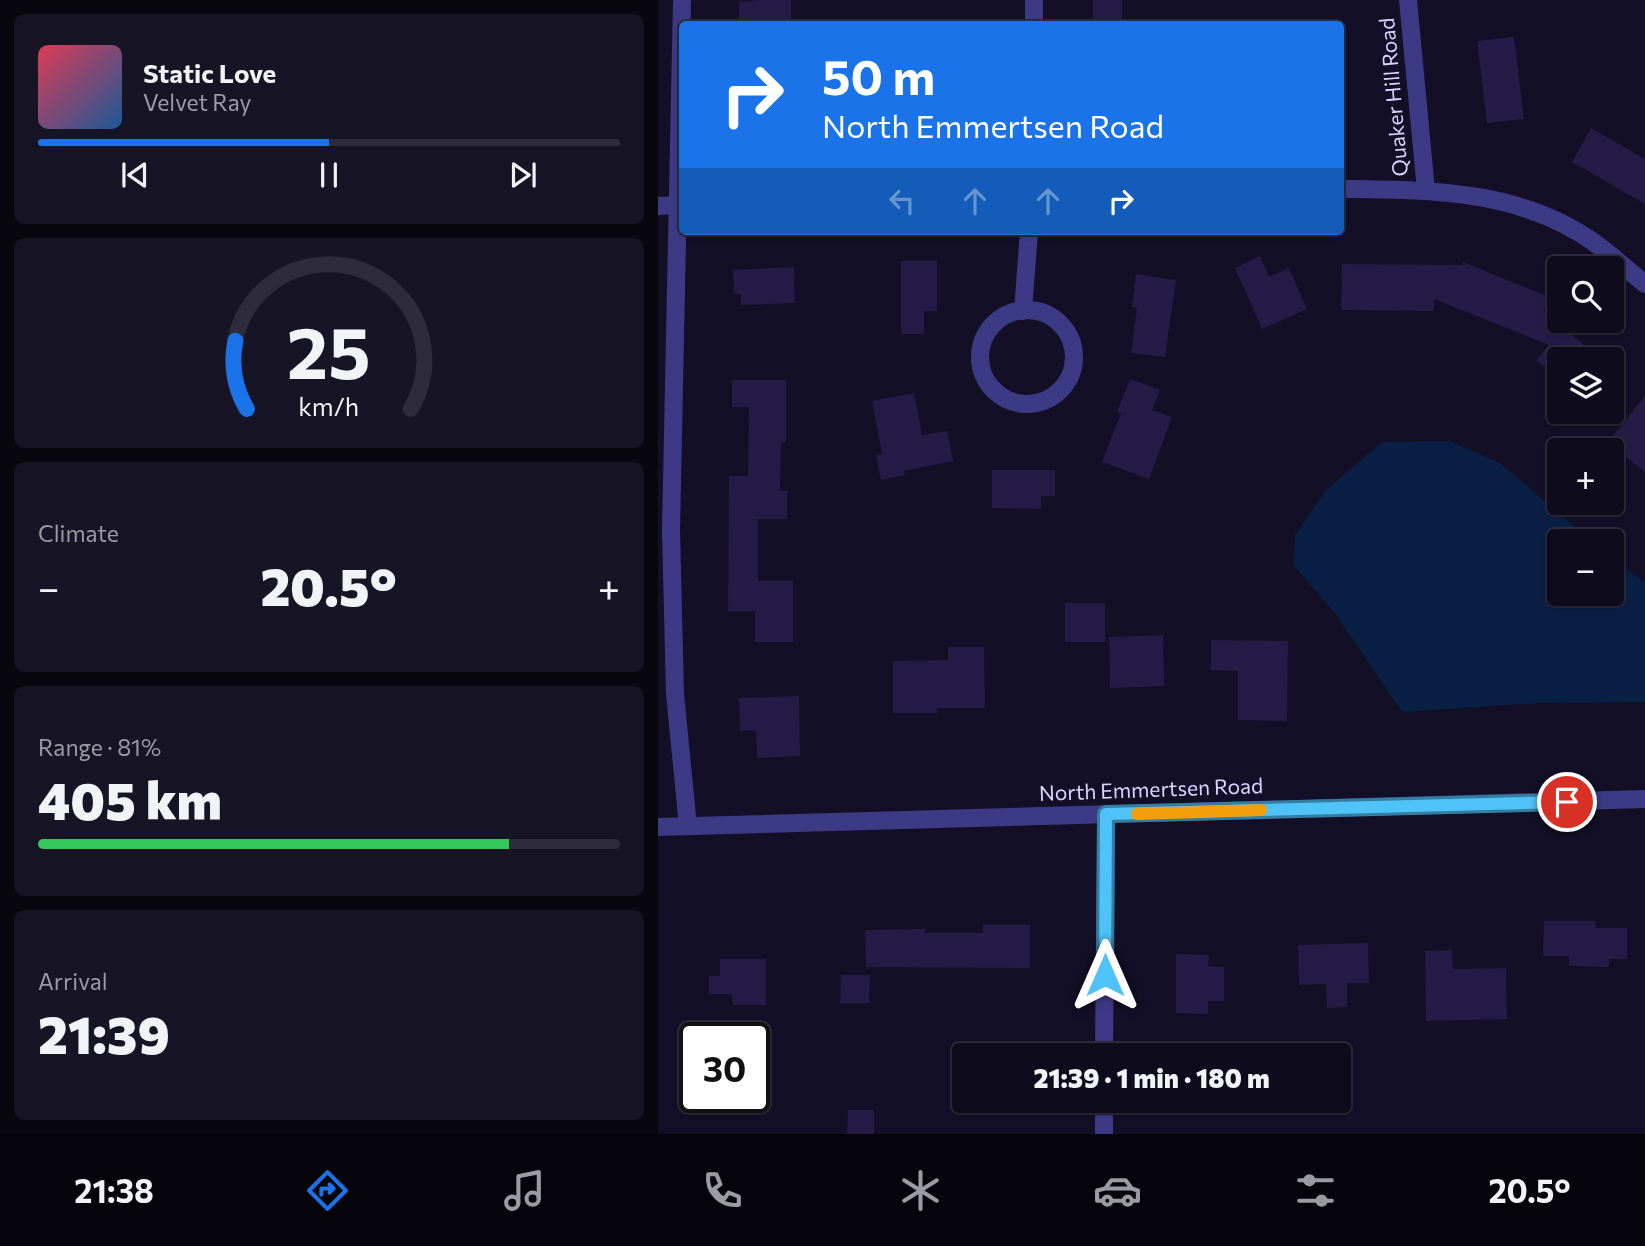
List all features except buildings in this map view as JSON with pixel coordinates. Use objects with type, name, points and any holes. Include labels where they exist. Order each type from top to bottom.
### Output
[{"type":"street","points":[[681,0],[681,21]]},
{"type":"street","points":[[1034,0],[1034,21]]},
{"type":"street","name":"Quaker Hill Road","points":[[1408,0],[1426,190]]},
{"type":"street","points":[[1344,188],[1426,190],[1500,200],[1551,219],[1598,246],[1645,284]]},
{"type":"street","points":[[658,206],[679,206]]},
{"type":"street","points":[[679,235],[671,530],[675,694],[688,826]]},
{"type":"street","points":[[1023,311],[1029,235]]},
{"type":"street","points":[[1023,311],[1047,314],[1061,325],[1070,337],[1074,352],[1072,371],[1059,392],[1032,405],[1006,401],[992,390],[979,362],[980,345],[990,326],[1009,313],[1023,311]]},
{"type":"street","name":"North Emmertsen Road","points":[[658,827],[1645,799]]},
{"type":"street","points":[[1104,1043],[1106,814]]},
{"type":"street","points":[[1104,1113],[1104,1134]]},
{"type":"water","points":[[1449,441],[1500,463],[1547,503],[1547,515],[1561,515],[1577,529],[1547,529],[1547,606],[1624,606],[1624,566],[1645,583],[1645,702],[1538,703],[1402,712],[1334,612],[1294,566],[1295,535],[1326,490],[1382,442]]},
{"type":"slow traffic","points":[[1137,814],[1261,810]]},
{"type":"route","points":[[1105,975],[1106,814],[1567,802]]}]
